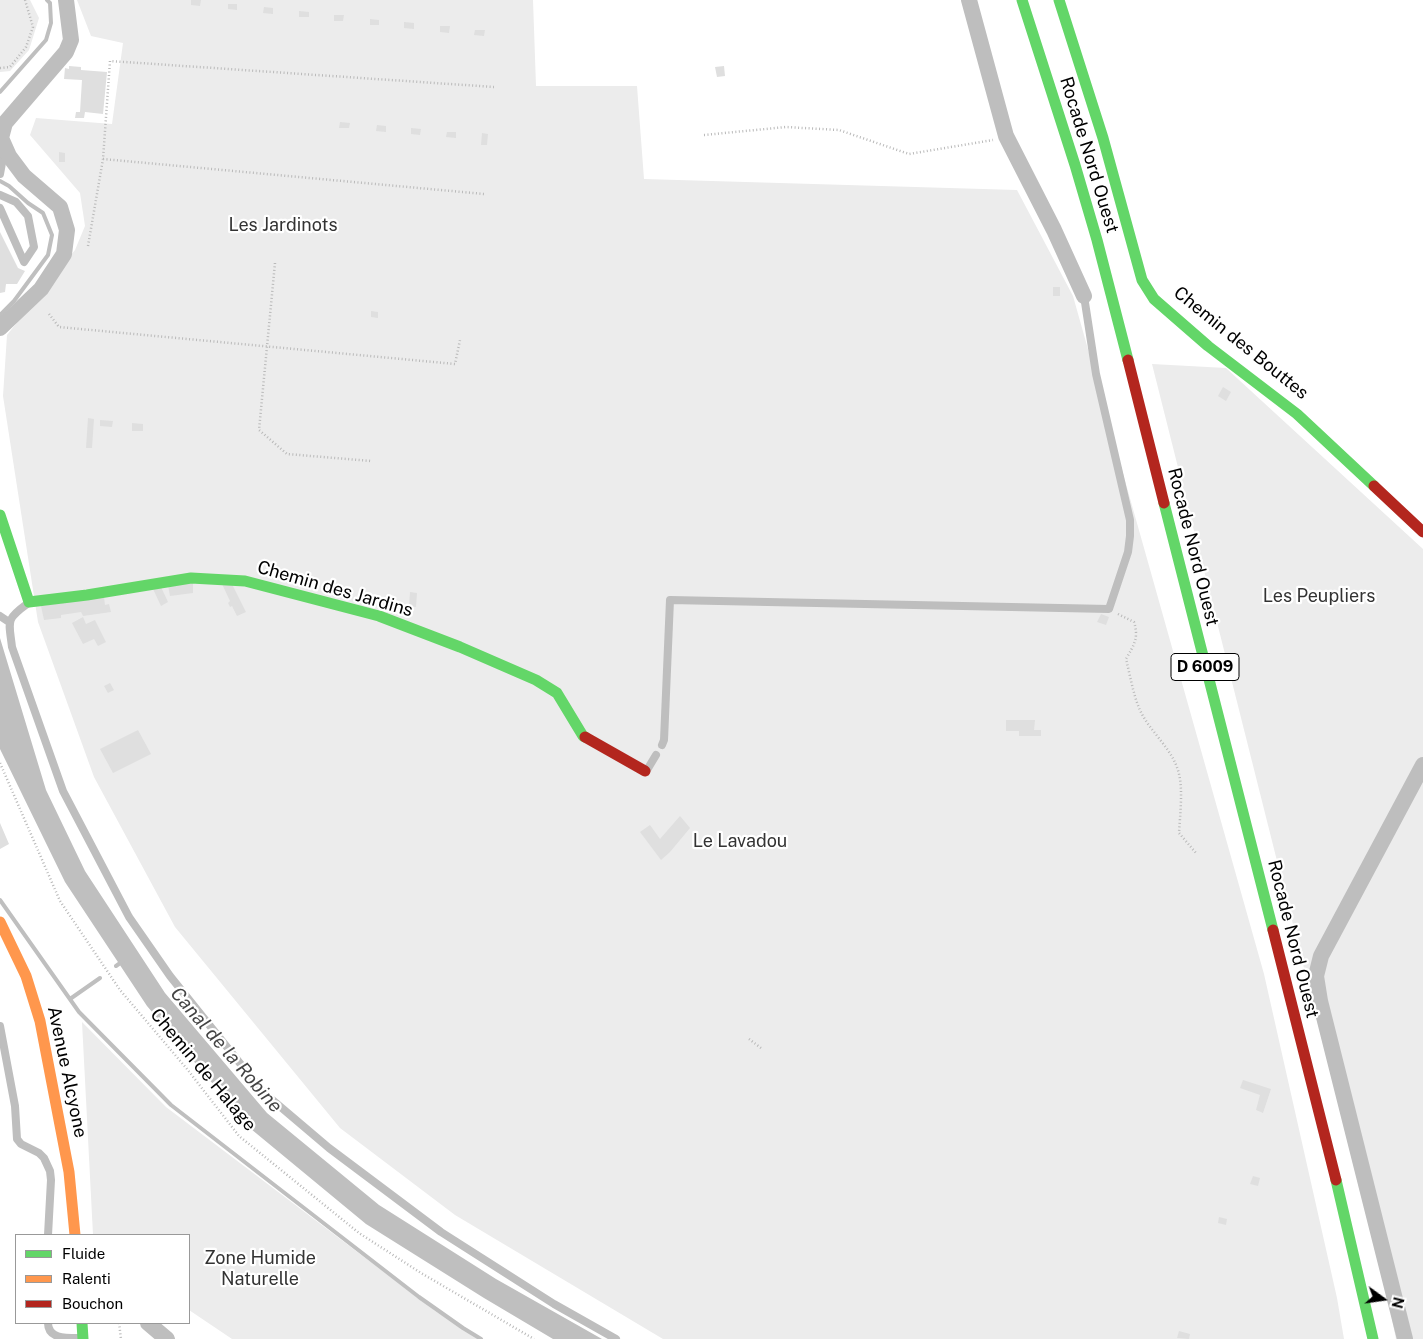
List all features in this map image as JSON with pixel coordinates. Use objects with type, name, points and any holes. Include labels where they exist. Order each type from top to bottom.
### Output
[{"type":"street","points":[[0,328],[41,289],[64,254],[67,230],[60,207],[24,176],[9,156],[1,138],[5,123],[66,52],[71,40],[66,0]]},
{"type":"street","points":[[969,0],[1006,136],[1054,230],[1084,296]]},
{"type":"street","name":"Rocade Nord Ouest","points":[[1022,0],[1097,240],[1320,1116],[1374,1339]]},
{"type":"street","name":"Chemin des Bouttes","points":[[1059,0],[1103,138],[1142,280],[1154,299],[1208,346],[1297,414],[1423,532]]},
{"type":"street","points":[[0,515],[29,602]]},
{"type":"street","name":"Chemin des Jardins","points":[[29,602],[87,595],[191,578],[245,581],[379,616],[460,646],[536,680],[557,693],[583,736],[645,771]]},
{"type":"street","points":[[1405,1339],[1320,1001],[1316,976],[1321,956],[1423,765]]},
{"type":"street","name":"Avenue Alcyone","points":[[0,922],[26,976],[40,1021],[69,1172],[75,1234]]},
{"type":"street","points":[[82,1324],[83,1339]]},
{"type":"street","points":[[149,1324],[167,1339]]},
{"type":"lane","points":[[0,172],[5,146]]},
{"type":"lane","points":[[0,195],[16,202],[28,216],[34,247],[24,262],[0,208]]},
{"type":"lane","points":[[662,745],[664,740],[670,600],[1109,610],[1128,552],[1130,520],[1096,374],[1084,296]]},
{"type":"lane","points":[[29,602],[14,613],[9,622],[12,647],[63,790],[129,917],[170,976],[264,1092],[329,1148],[441,1232],[554,1304],[616,1339]]},
{"type":"lane","points":[[0,616],[9,622]]},
{"type":"lane","points":[[645,771],[656,755]]},
{"type":"lane","points":[[0,1026],[15,1106],[18,1142],[39,1153],[44,1158],[50,1171],[48,1234]]},
{"type":"lane","points":[[48,1324],[53,1337],[83,1339]]},
{"type":"path","points":[[0,68],[10,67],[26,47],[33,27],[25,0]]},
{"type":"path","points":[[88,246],[103,159],[110,60],[494,87]]},
{"type":"path","points":[[704,135],[786,127],[840,130],[909,154],[1000,139],[1006,136]]},
{"type":"path","points":[[103,159],[484,194]]},
{"type":"path","points":[[275,263],[259,430],[287,454],[370,461]]},
{"type":"path","points":[[49,314],[59,327],[455,364],[460,340]]},
{"type":"path","points":[[1109,610],[1134,622],[1137,633],[1134,645],[1126,659],[1132,684],[1139,709],[1152,730],[1168,748],[1179,774],[1181,804],[1179,833],[1196,853]]},
{"type":"path","name":"Chemin de Halage","points":[[0,764],[60,901],[120,990],[187,1069],[239,1136],[359,1234],[420,1273],[534,1339]]},
{"type":"path","points":[[749,1039],[761,1048]]},
{"type":"path","points":[[119,1324],[121,1339]]},
{"type":"green space","points":[[0,0],[30,0],[39,18],[29,50],[10,71],[0,72]]},
{"type":"green space","name":"Le Lavadou","points":[[77,0],[533,0],[536,86],[637,86],[644,179],[1017,190],[1073,296],[1264,974],[1337,1298],[1344,1339],[663,1339],[455,1215],[340,1128],[175,927],[94,777],[38,622],[3,396],[7,335],[75,250],[85,226],[80,193],[30,135],[36,118],[112,124],[123,43],[91,36]]},
{"type":"green space","name":"Les Peupliers","points":[[1152,364],[1226,368],[1423,549],[1423,1339],[1396,1339]]},
{"type":"green space","name":"Zone Humide Naturelle","points":[[82,1022],[166,1107],[434,1310],[478,1339],[232,1339],[190,1311],[190,1234],[93,1234]]},
{"type":"shaded area","points":[[0,638],[46,790],[85,871],[165,993],[267,1113],[379,1205],[496,1279],[602,1339],[553,1339],[484,1298],[366,1224],[251,1129],[147,1006],[65,882],[0,749]]},
{"type":"building","points":[[191,0],[201,0],[200,6],[191,5]]},
{"type":"building","points":[[228,4],[237,4],[237,10],[228,9]]},
{"type":"building","points":[[264,7],[273,8],[273,14],[263,13]]},
{"type":"building","points":[[299,11],[309,12],[309,17],[299,17]]},
{"type":"building","points":[[334,15],[344,15],[343,21],[334,21]]},
{"type":"building","points":[[370,19],[379,20],[379,25],[370,25]]},
{"type":"building","points":[[404,22],[414,23],[414,29],[404,28]]},
{"type":"building","points":[[440,26],[450,26],[449,33],[440,32]]},
{"type":"building","points":[[475,30],[485,30],[484,36],[474,35]]},
{"type":"building","points":[[69,66],[81,67],[81,70],[107,72],[103,114],[85,112],[84,118],[75,118],[76,112],[80,112],[82,80],[64,79],[65,68],[69,69]]},
{"type":"building","points":[[724,66],[725,76],[717,77],[715,67]]},
{"type":"building","points":[[340,122],[350,123],[349,128],[339,128]]},
{"type":"building","points":[[377,125],[386,126],[386,132],[376,131]]},
{"type":"building","points":[[411,128],[421,129],[420,135],[411,134]]},
{"type":"building","points":[[447,132],[456,132],[456,138],[446,137]]},
{"type":"building","points":[[482,133],[488,134],[487,145],[481,145]]},
{"type":"building","points":[[59,152],[65,153],[65,162],[59,162]]},
{"type":"building","points":[[0,232],[18,268],[25,271],[17,284],[6,284],[5,292],[0,293]]},
{"type":"building","points":[[1053,287],[1060,287],[1060,296],[1053,296]]},
{"type":"building","points":[[371,311],[378,312],[378,318],[371,317]]},
{"type":"building","points":[[1223,387],[1231,392],[1226,401],[1218,396]]},
{"type":"building","points":[[88,418],[94,419],[92,448],[86,448]]},
{"type":"building","points":[[100,420],[113,421],[112,427],[100,426]]},
{"type":"building","points":[[132,423],[143,424],[143,431],[132,431]]},
{"type":"building","points":[[193,583],[193,593],[170,596],[168,585]]},
{"type":"building","points":[[222,584],[232,584],[246,612],[237,616],[232,606],[230,607],[228,603],[230,601]]},
{"type":"building","points":[[161,587],[168,602],[161,606],[153,589]]},
{"type":"building","points":[[410,592],[417,593],[416,607],[409,606]]},
{"type":"building","points":[[104,597],[105,605],[109,604],[111,612],[83,616],[81,612],[61,615],[61,618],[44,620],[41,606]]},
{"type":"building","points":[[1101,614],[1109,617],[1106,625],[1097,622]]},
{"type":"building","points":[[83,617],[86,624],[95,620],[106,642],[98,646],[94,639],[83,644],[72,623]]},
{"type":"building","points":[[110,683],[114,690],[108,693],[104,686]]},
{"type":"building","points":[[1006,720],[1035,720],[1034,730],[1041,730],[1041,736],[1019,736],[1019,731],[1006,731]]},
{"type":"building","points":[[138,730],[151,754],[113,773],[100,749]]},
{"type":"building","points":[[680,816],[690,828],[661,860],[640,832],[650,825],[660,839]]},
{"type":"building","points":[[0,823],[9,844],[0,849]]},
{"type":"building","points":[[1243,1080],[1271,1089],[1263,1113],[1256,1110],[1260,1095],[1240,1088]]},
{"type":"building","points":[[1253,1176],[1260,1178],[1258,1186],[1250,1184]]},
{"type":"building","points":[[1219,1217],[1227,1219],[1226,1225],[1218,1223]]},
{"type":"building","points":[[1179,1331],[1190,1334],[1189,1339],[1177,1338]]},
{"type":"waterway","points":[[0,92],[46,40],[51,23],[50,3],[47,0]]},
{"type":"waterway","points":[[0,181],[43,213],[52,235],[48,255],[14,301],[0,315]]},
{"type":"waterway","points":[[0,900],[79,1012],[171,1105],[419,1297],[481,1339]]},
{"type":"waterway","points":[[116,966],[123,961]]},
{"type":"waterway","points":[[70,999],[100,978]]},
{"type":"traffic: fast","points":[[1022,0],[1075,165],[1097,240],[1128,360]]},
{"type":"traffic: fast","points":[[1059,0],[1103,138],[1142,280],[1154,299],[1208,346],[1297,414],[1374,486]]},
{"type":"traffic: fast","points":[[1164,503],[1273,930]]},
{"type":"traffic: fast","points":[[0,515],[29,602],[87,595],[191,578],[245,581],[379,616],[460,647],[536,680],[557,693],[585,737]]},
{"type":"traffic: fast","points":[[1336,1180],[1373,1339]]},
{"type":"traffic: fast","points":[[82,1324],[83,1339]]},
{"type":"traffic: slow","points":[[0,922],[26,976],[40,1021],[69,1172],[75,1234]]},
{"type":"traffic: jam","points":[[1128,360],[1164,503]]},
{"type":"traffic: jam","points":[[1374,486],[1423,532]]},
{"type":"traffic: jam","points":[[585,737],[645,771]]},
{"type":"traffic: jam","points":[[1273,930],[1336,1180]]},
{"type":"park label","name":"Les Jardinots","points":[[283,225]]},
{"type":"water label","name":"Canal de la Robine","points":[[226,1050]]}]
